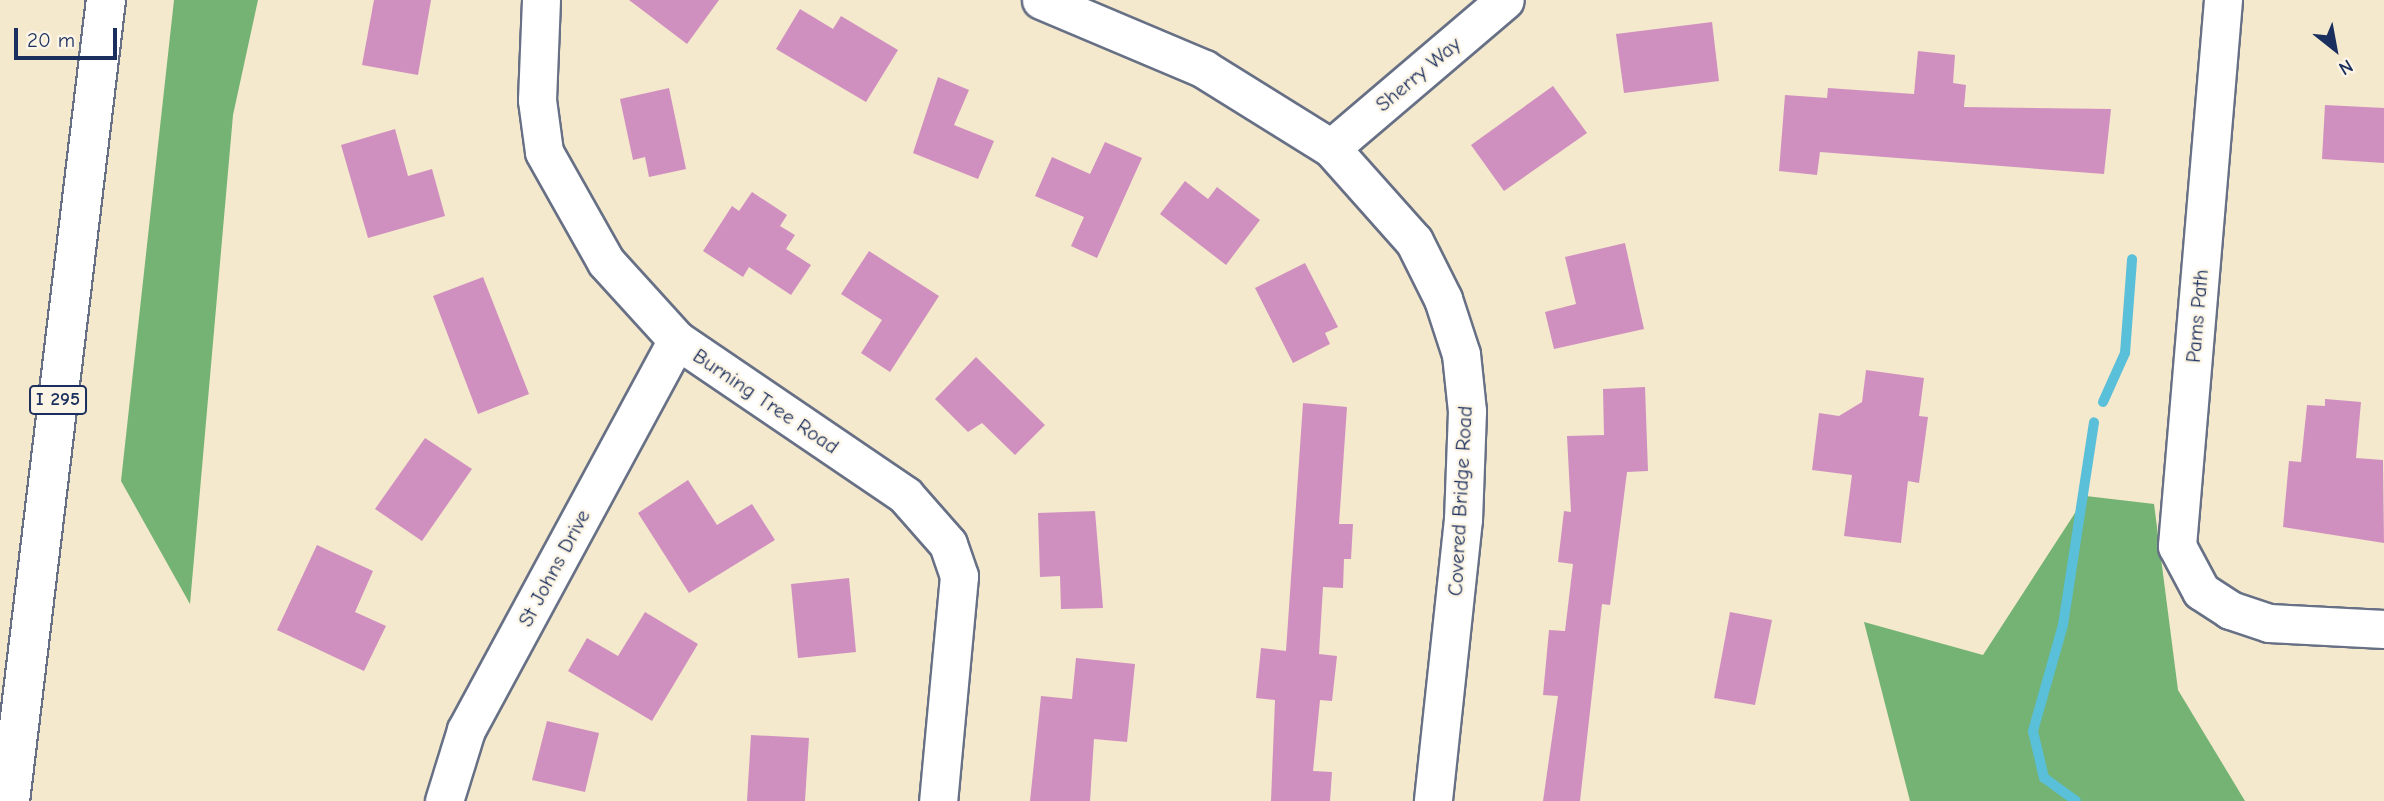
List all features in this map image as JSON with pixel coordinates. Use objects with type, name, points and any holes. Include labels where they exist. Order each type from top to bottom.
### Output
[{"type":"highway","name":"I 295","points":[[10,801],[106,0]]},
{"type":"street","name":"Burning Tree Road","points":[[541,0],[537,100],[544,152],[606,262],[677,340],[905,495],[948,544],[959,576],[939,801]]},
{"type":"street","name":"Covered Bridge Road","points":[[1041,0],[1204,69],[1331,148],[1414,241],[1461,354],[1467,411],[1463,519],[1433,801]]},
{"type":"street","name":"Sherry Way","points":[[1331,148],[1505,0]]},
{"type":"street","name":"Pams Path","points":[[2223,0],[2177,546],[2201,591],[2230,610],[2269,623],[2384,629]]},
{"type":"street","name":"St Johns Drive","points":[[444,801],[466,730],[677,340]]},
{"type":"green space","points":[[174,0],[258,0],[233,115],[190,604],[121,481]]},
{"type":"green space","points":[[2086,496],[2154,504],[2178,690],[2245,801],[1910,801],[1864,622],[1983,655]]},
{"type":"building","points":[[374,0],[431,0],[418,75],[362,65]]},
{"type":"building","points":[[629,0],[719,0],[687,44]]},
{"type":"building","points":[[800,9],[833,29],[841,16],[898,50],[866,102],[776,49]]},
{"type":"building","points":[[1712,22],[1719,81],[1624,93],[1616,34]]},
{"type":"building","points":[[1918,51],[1955,55],[1953,83],[1966,85],[1964,107],[2111,109],[2104,174],[1820,152],[1817,175],[1779,171],[1785,95],[1827,98],[1828,88],[1914,94]]},
{"type":"building","points":[[938,77],[969,90],[954,125],[994,141],[978,179],[913,153]]},
{"type":"building","points":[[1553,86],[1587,133],[1504,191],[1471,145]]},
{"type":"building","points":[[669,88],[686,169],[649,177],[645,157],[633,160],[620,99]]},
{"type":"building","points":[[2325,105],[2384,108],[2384,163],[2322,159]]},
{"type":"building","points":[[395,129],[408,176],[432,169],[445,216],[368,238],[341,145]]},
{"type":"building","points":[[1105,142],[1142,158],[1097,258],[1071,246],[1084,217],[1035,196],[1052,157],[1090,174]]},
{"type":"building","points":[[1185,181],[1208,199],[1217,187],[1260,220],[1226,265],[1160,214]]},
{"type":"building","points":[[752,192],[787,215],[780,226],[795,235],[786,249],[811,265],[791,295],[749,267],[743,277],[703,251],[732,206],[739,211]]},
{"type":"building","points":[[1625,243],[1644,329],[1554,349],[1545,312],[1576,304],[1565,257]]},
{"type":"building","points":[[869,251],[939,296],[890,372],[861,353],[882,320],[841,294]]},
{"type":"building","points":[[1305,263],[1338,327],[1325,333],[1330,344],[1293,363],[1255,288]]},
{"type":"building","points":[[483,277],[529,394],[478,414],[433,296]]},
{"type":"building","points":[[976,357],[1045,425],[1015,455],[982,423],[968,432],[935,399]]},
{"type":"building","points":[[1866,370],[1924,378],[1919,416],[1928,417],[1919,483],[1908,481],[1901,543],[1844,536],[1852,475],[1812,470],[1819,413],[1839,416],[1862,402]]},
{"type":"building","points":[[1645,387],[1648,471],[1627,472],[1610,605],[1602,604],[1580,801],[1543,801],[1558,696],[1543,695],[1549,630],[1565,631],[1573,564],[1558,562],[1564,511],[1571,512],[1567,436],[1604,435],[1603,389]]},
{"type":"building","points":[[2325,399],[2361,402],[2356,458],[2383,460],[2384,543],[2283,527],[2289,461],[2301,462],[2307,405],[2325,406]]},
{"type":"building","points":[[1303,403],[1347,407],[1339,524],[1353,524],[1351,559],[1344,559],[1343,588],[1323,587],[1319,654],[1337,656],[1332,701],[1320,700],[1313,771],[1332,772],[1330,801],[1271,801],[1275,700],[1256,698],[1261,648],[1286,651]]},
{"type":"building","points":[[425,438],[472,469],[422,541],[375,509]]},
{"type":"building","points":[[688,480],[717,525],[752,504],[775,540],[689,593],[638,513]]},
{"type":"building","points":[[1095,511],[1103,608],[1061,609],[1060,576],[1040,577],[1038,513]]},
{"type":"building","points":[[317,545],[373,571],[355,612],[386,626],[364,671],[277,630]]},
{"type":"building","points":[[849,578],[856,652],[798,658],[791,584]]},
{"type":"building","points":[[645,612],[698,644],[652,721],[568,671],[587,638],[618,656]]},
{"type":"building","points":[[1730,612],[1772,620],[1755,705],[1714,698]]},
{"type":"building","points":[[1076,658],[1135,664],[1127,742],[1094,739],[1090,801],[1030,801],[1041,696],[1072,699]]},
{"type":"building","points":[[547,721],[599,733],[585,792],[532,780]]},
{"type":"building","points":[[751,735],[809,738],[805,801],[747,801]]},
{"type":"waterway","points":[[2103,402],[2125,353],[2132,259]]},
{"type":"waterway","points":[[2076,801],[2044,778],[2033,731],[2063,625],[2094,422]]}]
